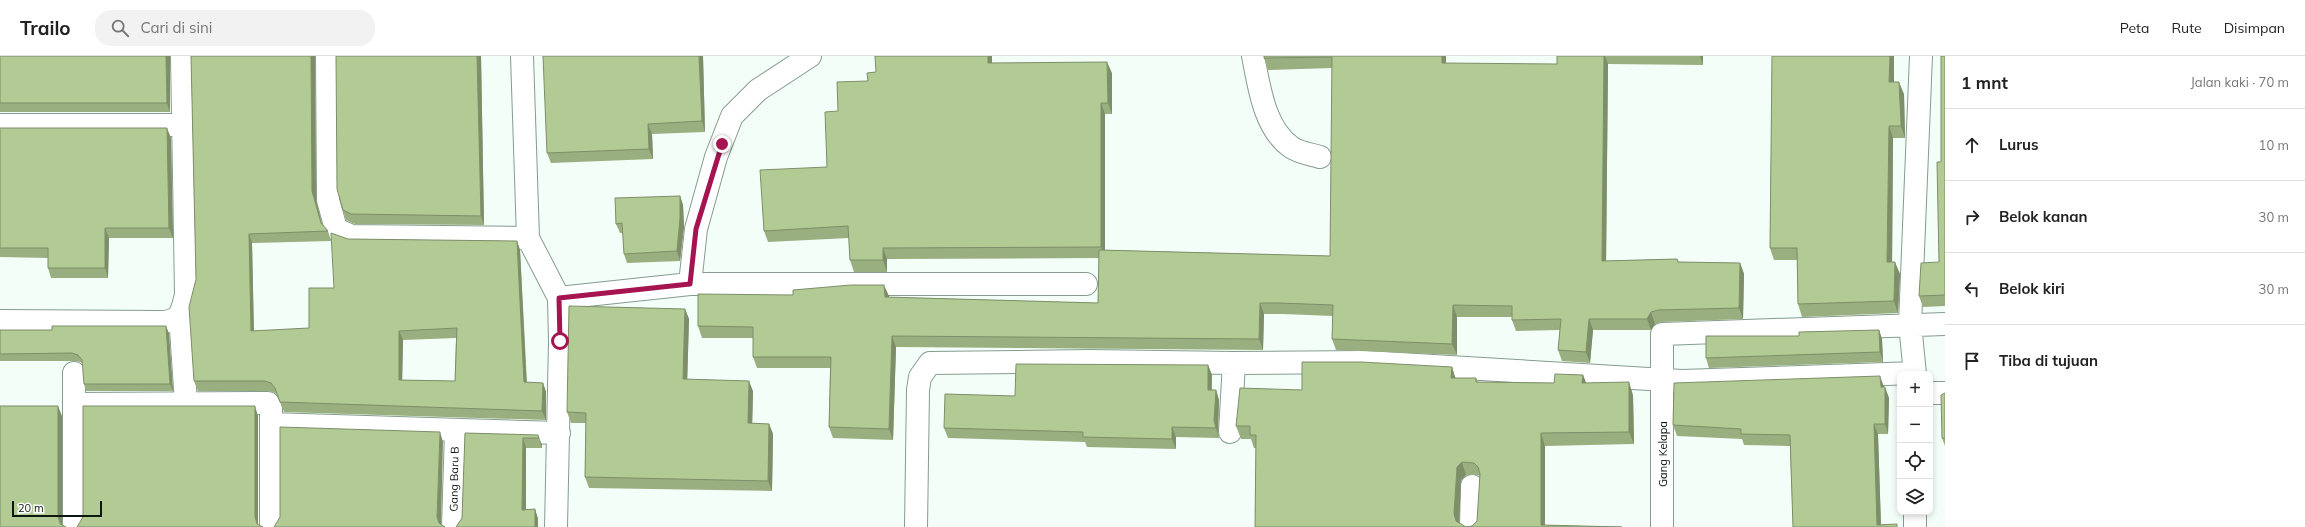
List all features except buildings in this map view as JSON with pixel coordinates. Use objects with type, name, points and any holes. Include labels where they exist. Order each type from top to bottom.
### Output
[{"type":"street","points":[[182,56],[186,296],[180,315],[186,403]]},
{"type":"street","points":[[327,56],[328,200],[336,228],[352,236],[528,238]]},
{"type":"street","points":[[522,56],[528,238],[559,298],[559,433],[556,527]]},
{"type":"street","points":[[690,284],[696,229],[716,157],[732,116],[758,90],[810,56]]},
{"type":"street","points":[[1253,56],[1258,83],[1268,116],[1278,134],[1292,148],[1320,157]]},
{"type":"street","points":[[1915,371],[1910,324],[1921,56]]},
{"type":"street","points":[[0,125],[182,125]]},
{"type":"street","points":[[559,298],[690,284],[1086,284]]},
{"type":"street","points":[[0,321],[161,322],[172,321],[180,315]]},
{"type":"street","points":[[1910,324],[1945,324]]},
{"type":"street","name":"Gang Kelapa","points":[[1662,527],[1662,334],[1910,324]]},
{"type":"street","points":[[916,527],[918,390],[920,377],[930,363],[1089,361],[1234,363],[1366,362],[1662,380],[1897,374]]},
{"type":"street","points":[[1230,432],[1234,363]]},
{"type":"street","points":[[74,373],[74,527]]},
{"type":"street","points":[[1933,393],[1945,393]]},
{"type":"street","points":[[75,404],[268,403],[272,409],[271,527]]},
{"type":"street","points":[[271,424],[456,431],[559,433]]},
{"type":"street","name":"Gang Baru B","points":[[453,527],[456,431]]},
{"type":"street","points":[[1471,527],[1472,486]]},
{"type":"street","points":[[1915,515],[1915,527]]},
{"type":"route","points":[[560,341],[559,298],[690,284],[696,229],[716,157],[722,144]]}]
